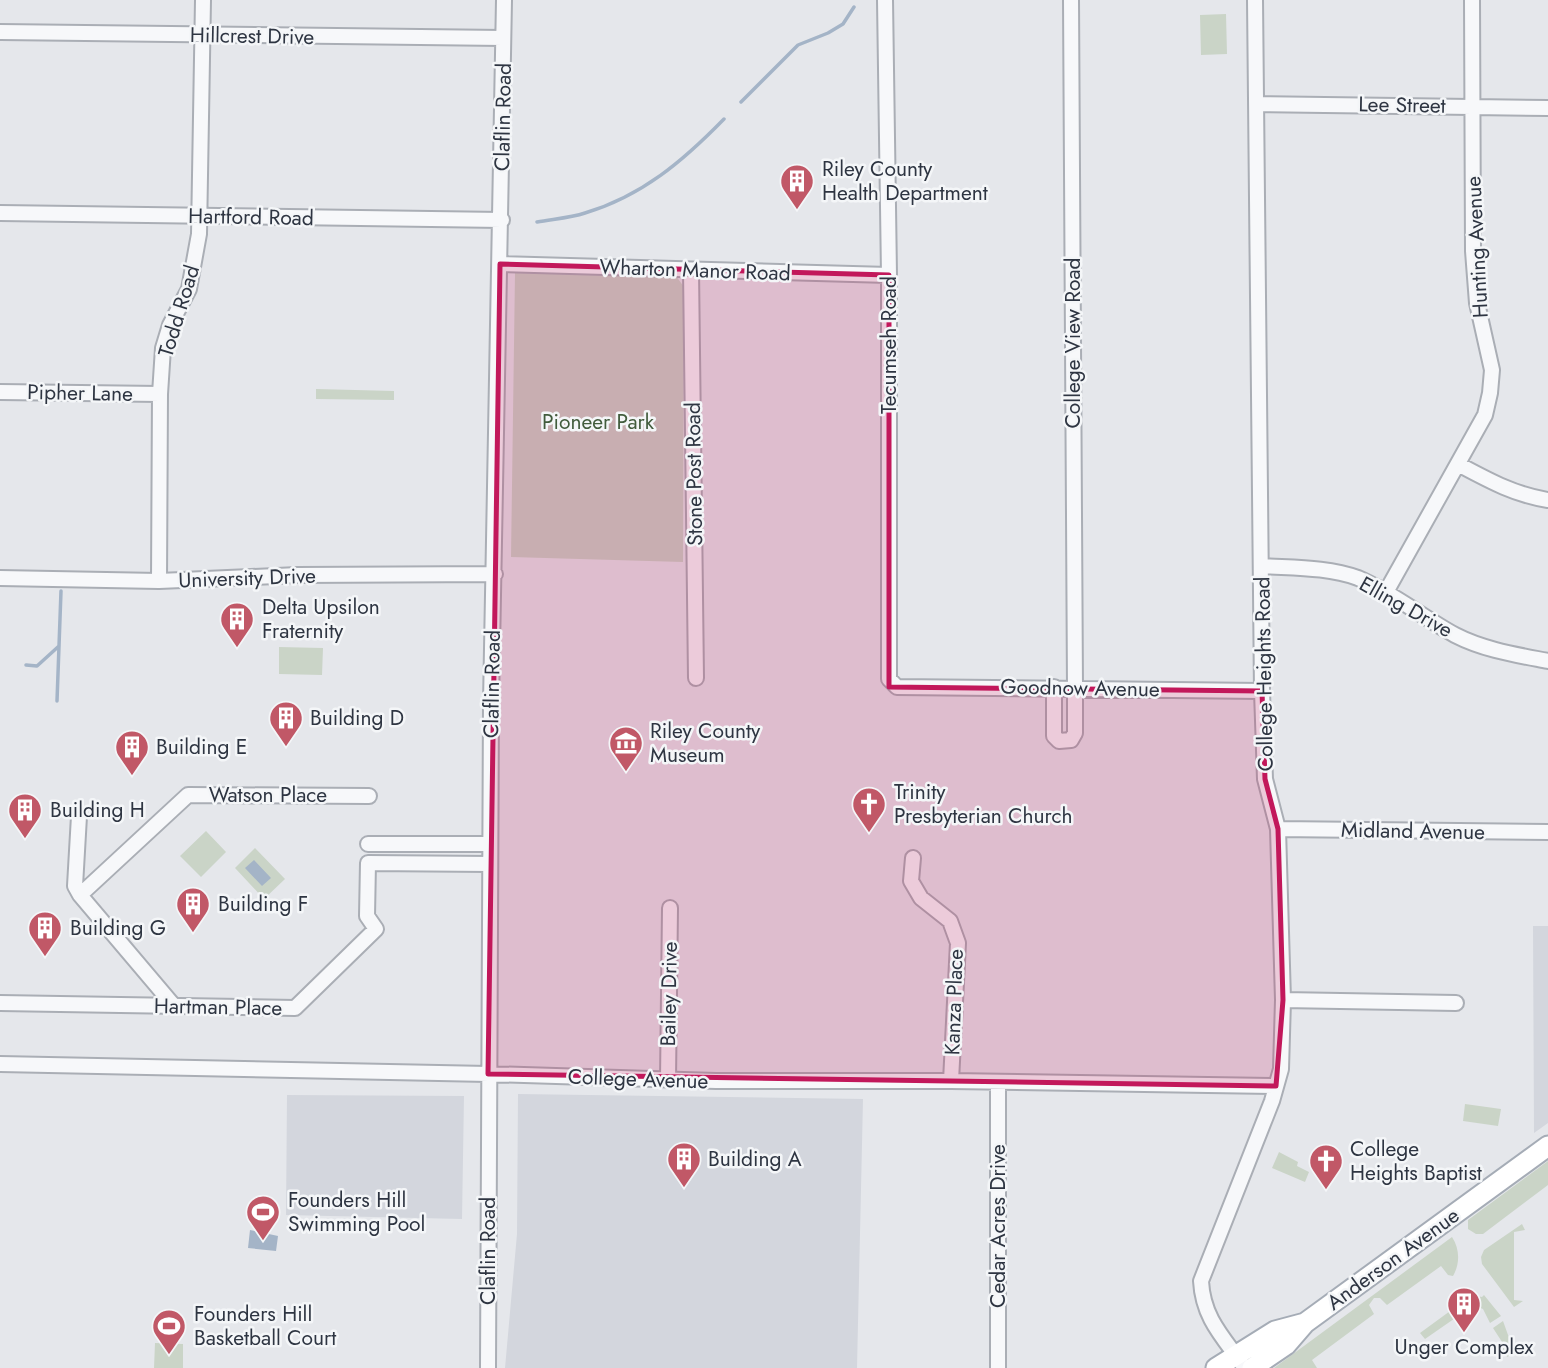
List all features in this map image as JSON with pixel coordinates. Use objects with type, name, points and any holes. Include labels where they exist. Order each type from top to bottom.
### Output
[{"type":"main road","name":"Anderson Avenue","points":[[1216,1368],[1243,1363],[1275,1331],[1305,1323],[1548,1146]]},
{"type":"street","name":"Todd Road","points":[[159,580],[160,394],[163,348],[170,326],[189,289],[196,258],[200,216],[203,0]]},
{"type":"street","name":"Claflin Road","points":[[488,1368],[491,703],[504,0]]},
{"type":"street","name":"Tecumseh Road","points":[[885,0],[890,679],[897,687]]},
{"type":"street","name":"College View Road","points":[[1054,687],[1053,732],[1056,739],[1064,742],[1074,737],[1075,687],[1071,0]]},
{"type":"street","name":"College Heights Road","points":[[1243,1363],[1209,1317],[1204,1306],[1201,1280],[1281,1069],[1283,1000],[1278,829],[1265,779],[1262,691],[1255,0]]},
{"type":"street","name":"Hunting Avenue","points":[[1386,592],[1485,415],[1490,393],[1492,370],[1477,303],[1473,251],[1474,3]]},
{"type":"street","name":"Hillcrest Drive","points":[[0,32],[503,38]]},
{"type":"street","name":"Lee Street","points":[[1256,104],[1548,108]]},
{"type":"street","name":"Hartford Road","points":[[0,213],[502,220]]},
{"type":"street","name":"Wharton Manor Road","points":[[500,264],[889,275]]},
{"type":"street","name":"Stone Post Road","points":[[691,270],[696,678]]},
{"type":"street","name":"Pipher Lane","points":[[0,392],[160,394]]},
{"type":"street","points":[[1458,464],[1500,487],[1525,496],[1548,500]]},
{"type":"street","name":"Elling Drive","points":[[1262,566],[1329,570],[1356,578],[1386,592],[1457,636],[1499,652],[1548,661]]},
{"type":"street","name":"University Drive","points":[[0,578],[159,580],[298,575],[495,574]]},
{"type":"street","name":"Goodnow Avenue","points":[[897,687],[1262,691]]},
{"type":"street","name":"Watson Place","points":[[80,895],[188,795],[369,796]]},
{"type":"street","points":[[79,816],[74,883],[80,895],[174,1006]]},
{"type":"street","name":"Midland Avenue","points":[[1278,829],[1548,832]]},
{"type":"street","points":[[368,844],[491,844]]},
{"type":"street","name":"Kanza Place","points":[[913,858],[911,881],[920,898],[950,921],[958,943],[951,1081]]},
{"type":"street","name":"Hartman Place","points":[[0,1003],[296,1008],[376,929],[367,916],[368,863],[490,864]]},
{"type":"street","name":"Bailey Drive","points":[[668,1080],[670,908]]},
{"type":"street","points":[[1283,1000],[1456,1003]]},
{"type":"street","name":"College Avenue","points":[[0,1064],[668,1080],[1276,1086]]},
{"type":"street","name":"Cedar Acres Drive","points":[[998,1083],[998,1368]]},
{"type":"highlighted area","points":[[500,264],[889,275],[889,687],[1262,691],[1265,779],[1278,829],[1283,1000],[1276,1086],[488,1074]]},
{"type":"shaded area","points":[[1533,926],[1548,926],[1548,1123],[1534,1133]]},
{"type":"shaded area","points":[[518,1094],[863,1099],[857,1368],[505,1368],[517,1234]]},
{"type":"shaded area","points":[[287,1095],[464,1096],[462,1219],[286,1215]]},
{"type":"green space","points":[[1226,14],[1227,54],[1201,55],[1200,15]]},
{"type":"green space","name":"Pioneer Park","points":[[515,273],[676,276],[684,287],[683,562],[511,557]]},
{"type":"green space","points":[[316,389],[394,391],[394,400],[316,399]]},
{"type":"green space","points":[[279,647],[323,648],[322,675],[279,674]]},
{"type":"green space","points":[[206,831],[226,852],[201,877],[180,856]]},
{"type":"green space","points":[[255,848],[285,879],[264,899],[235,868]]},
{"type":"green space","points":[[1465,1104],[1501,1109],[1498,1126],[1463,1121]]},
{"type":"green space","points":[[1279,1152],[1298,1162],[1297,1166],[1309,1172],[1305,1182],[1272,1168]]},
{"type":"green space","points":[[1548,1161],[1548,1185],[1483,1234],[1476,1234],[1468,1229],[1468,1220]]},
{"type":"green space","points":[[1522,1224],[1525,1230],[1514,1232],[1514,1300],[1523,1301],[1514,1307],[1482,1264],[1481,1257],[1484,1250]]},
{"type":"green space","points":[[1452,1237],[1458,1256],[1453,1276],[1448,1275],[1441,1266],[1387,1305],[1380,1298],[1374,1298],[1369,1305],[1374,1314],[1312,1360],[1317,1368],[1274,1368]]},
{"type":"green space","points":[[1472,1295],[1484,1295],[1501,1316],[1490,1323],[1483,1309],[1474,1305],[1425,1339],[1420,1333]]},
{"type":"green space","points":[[1503,1321],[1512,1346],[1508,1357],[1502,1353],[1504,1345],[1493,1328]]},
{"type":"green space","name":"Founders Hill Basketball Court","points":[[155,1343],[183,1344],[183,1368],[154,1368]]},
{"type":"water","points":[[254,860],[271,878],[262,886],[245,868]]},
{"type":"water","name":"Founders Hill Swimming Pool","points":[[250,1230],[278,1236],[276,1251],[248,1248]]},
{"type":"waterway","points":[[741,102],[798,45],[843,24],[854,7]]},
{"type":"waterway","points":[[537,222],[579,215],[625,197],[677,163],[724,119]]},
{"type":"waterway","points":[[57,701],[61,591]]},
{"type":"waterway","points":[[26,665],[37,666],[59,646]]},
{"type":"place","name":"Riley County Health Department","points":[[797,211]]},
{"type":"place","name":"Delta Upsilon Fraternity","points":[[237,649]]},
{"type":"place","name":"Building D","points":[[286,748]]},
{"type":"place","name":"Riley County Museum","points":[[626,773]]},
{"type":"place","name":"Building E","points":[[132,777]]},
{"type":"place","name":"Trinity Presbyterian Church","points":[[869,834]]},
{"type":"place","name":"Building H","points":[[25,840]]},
{"type":"place","name":"Building F","points":[[193,934]]},
{"type":"place","name":"Building G","points":[[45,958]]},
{"type":"place","name":"Building A","points":[[684,1189]]},
{"type":"place","name":"College Heights Baptist","points":[[1326,1191]]},
{"type":"place","name":"Founders Hill Swimming Pool","points":[[263,1242]]},
{"type":"place","name":"Unger Complex","points":[[1464,1334]]},
{"type":"place","name":"Founders Hill Basketball Court","points":[[169,1356]]}]
